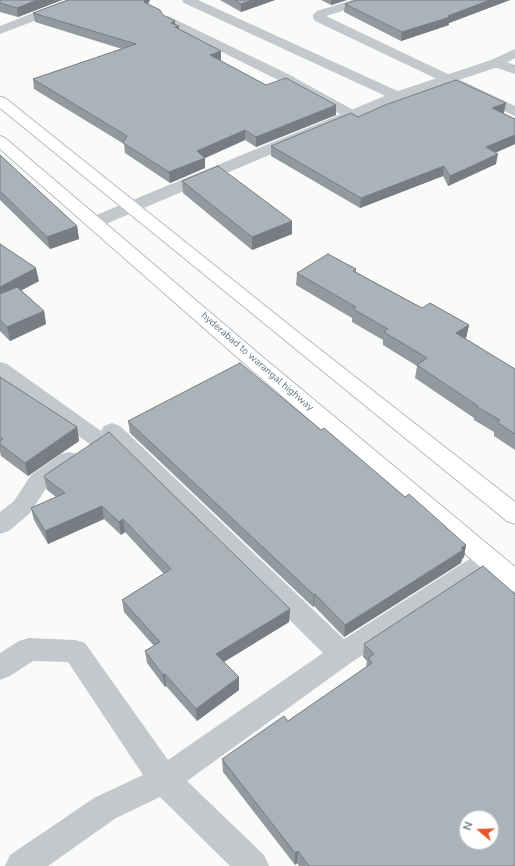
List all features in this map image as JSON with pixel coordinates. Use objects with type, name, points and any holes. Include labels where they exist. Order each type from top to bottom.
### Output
[{"type":"main road","points":[[0,101],[515,515]]},
{"type":"main road","name":"hyderabad to warangal highway","points":[[0,140],[252,359],[515,582]]},
{"type":"street","points":[[0,30],[76,0]]},
{"type":"street","points":[[188,0],[397,96]]},
{"type":"street","points":[[364,0],[321,14],[319,18],[515,112]]},
{"type":"street","points":[[168,20],[283,77],[352,115]]},
{"type":"street","points":[[94,222],[397,96],[496,63],[515,53]]},
{"type":"street","points":[[496,63],[515,70]]},
{"type":"street","points":[[231,370],[252,359]]},
{"type":"street","points":[[0,369],[105,436],[342,654]]},
{"type":"street","points":[[0,525],[22,507],[38,481],[105,436],[133,420]]},
{"type":"street","points":[[21,866],[105,808],[164,780],[342,654],[488,560]]},
{"type":"street","points":[[0,668],[29,649],[75,652],[164,780],[253,866]]},
{"type":"building","points":[[0,0],[37,0],[17,8],[0,3]]},
{"type":"building","points":[[68,0],[145,0],[144,2],[160,10],[163,15],[175,21],[171,23],[179,26],[175,27],[221,51],[210,55],[266,85],[286,78],[336,105],[256,137],[245,130],[197,151],[205,158],[169,172],[123,143],[127,136],[33,79],[136,44],[33,13]]},
{"type":"building","points":[[235,0],[252,0],[241,4]]},
{"type":"building","points":[[357,0],[490,0],[448,16],[450,17],[402,32],[345,4]]},
{"type":"building","points":[[456,80],[506,103],[492,108],[515,119],[515,135],[486,147],[498,154],[450,176],[444,166],[361,198],[271,146],[351,113],[358,117],[385,105]]},
{"type":"building","points":[[0,155],[77,226],[47,237],[0,191]]},
{"type":"building","points":[[218,166],[292,221],[252,237],[182,181]]},
{"type":"building","points":[[0,244],[36,268],[0,287]]},
{"type":"building","points":[[328,254],[356,269],[353,271],[422,308],[430,303],[469,325],[456,333],[515,369],[515,434],[497,422],[500,420],[477,407],[478,406],[417,365],[427,358],[384,332],[388,329],[353,309],[356,307],[297,273]]},
{"type":"building","points":[[17,287],[44,311],[7,327],[0,320],[0,294]]},
{"type":"building","points":[[240,363],[321,430],[324,428],[405,497],[409,494],[466,545],[461,548],[463,550],[345,625],[315,594],[314,595],[128,421]]},
{"type":"building","points":[[0,377],[77,427],[25,463],[0,444],[0,441],[3,439],[0,437]]},
{"type":"building","points":[[109,432],[290,609],[216,654],[239,677],[196,709],[165,674],[163,675],[145,651],[160,642],[122,600],[171,569],[123,519],[119,522],[102,506],[45,531],[31,508],[65,493],[44,477],[45,475]]},
{"type":"building","points":[[483,566],[515,594],[515,866],[309,866],[298,851],[295,853],[222,759],[284,716],[288,721],[372,663],[368,658],[374,654],[364,644]]}]
